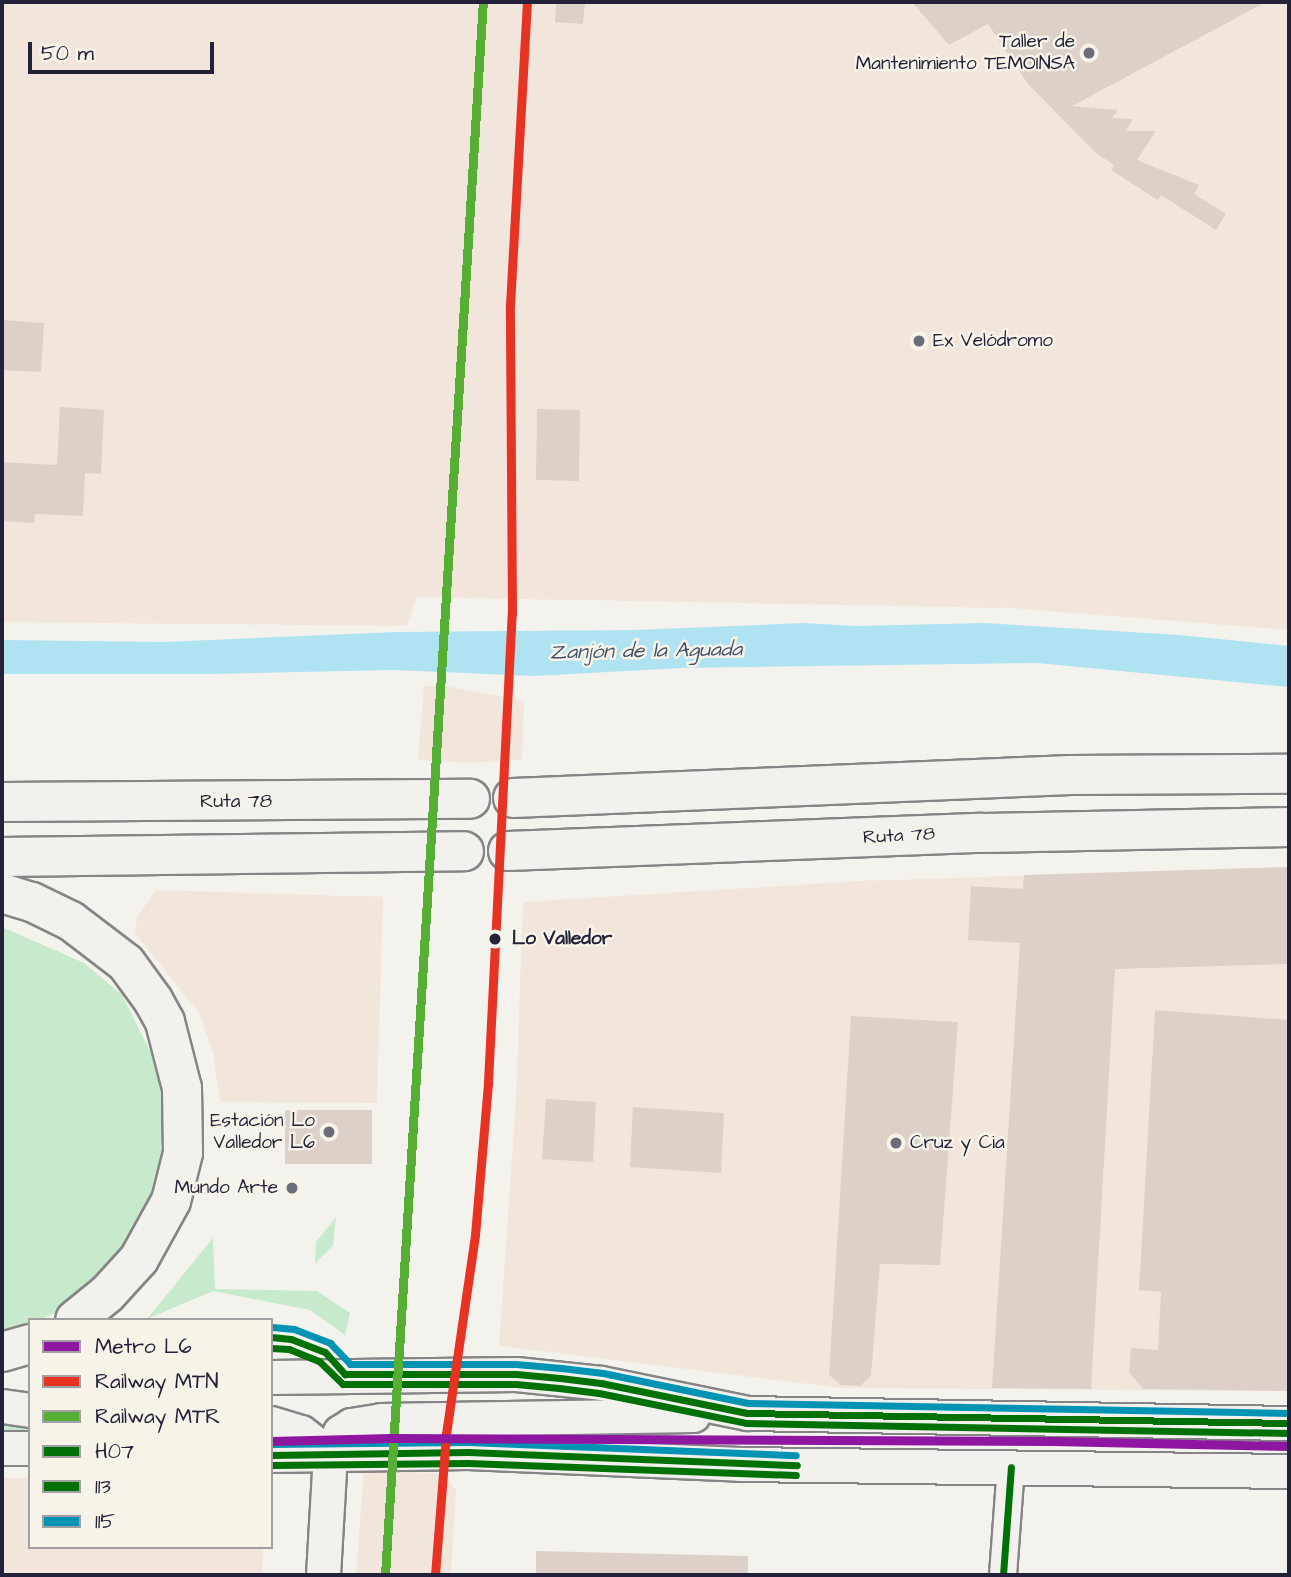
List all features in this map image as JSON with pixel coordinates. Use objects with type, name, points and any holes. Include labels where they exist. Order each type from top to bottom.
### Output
[{"type":"highway","points":[[513,798],[1071,775],[1289,774]]},
{"type":"highway","name":"Ruta 78","points":[[2,802],[470,799]]},
{"type":"highway","name":"Ruta 78","points":[[509,851],[981,833],[1289,827]]},
{"type":"highway","points":[[2,857],[464,851]]},
{"type":"highway","points":[[2,893],[32,902],[71,921],[125,963],[153,1000],[164,1021],[183,1088],[183,1153],[171,1201],[139,1259],[107,1294],[77,1318]]},
{"type":"highway","points":[[2,1352],[28,1345]]},
{"type":"main road","points":[[273,1377],[516,1374],[601,1383],[747,1413]]},
{"type":"main road","points":[[2,1394],[28,1392]]},
{"type":"main road","points":[[2,1406],[28,1410]]},
{"type":"main road","points":[[323,1575],[330,1455],[340,1432],[351,1425],[370,1420],[747,1413],[1289,1423]]},
{"type":"main road","points":[[1011,1466],[1035,1442],[1083,1419]]},
{"type":"main road","points":[[273,1424],[301,1432],[330,1455]]},
{"type":"main road","points":[[2,1448],[28,1448]]},
{"type":"main road","points":[[273,1455],[468,1452],[740,1464],[1289,1471]]},
{"type":"street","points":[[1003,1575],[1011,1466]]},
{"type":"shaded area","points":[[2,2],[1289,2],[1289,630],[1011,608],[417,597],[407,626],[2,622]]},
{"type":"shaded area","points":[[442,685],[524,701],[522,760],[468,763],[418,760],[424,686]]},
{"type":"shaded area","points":[[1289,867],[1289,1391],[842,1388],[499,1346],[516,1099],[523,902],[859,881]]},
{"type":"shaded area","points":[[156,890],[383,897],[377,1103],[220,1102],[213,1053],[199,1013],[135,933],[137,917]]},
{"type":"shaded area","points":[[364,1469],[443,1474],[456,1490],[451,1575],[356,1575]]},
{"type":"shaded area","points":[[2,1478],[28,1478],[28,1549],[263,1549],[262,1575],[2,1575]]},
{"type":"green space","points":[[2,927],[84,963],[122,995],[157,1065],[167,1113],[163,1168],[153,1207],[114,1262],[78,1303],[44,1318],[28,1318],[28,1325],[2,1330]]},
{"type":"green space","points":[[336,1217],[333,1245],[315,1264],[316,1242]]},
{"type":"green space","points":[[213,1238],[215,1289],[317,1291],[350,1313],[345,1335],[310,1310],[213,1291],[148,1318]]},
{"type":"green space","points":[[2,1418],[28,1420],[28,1437],[2,1436]]},
{"type":"water","name":"Zanjón de la Aguada","points":[[804,623],[856,626],[985,623],[1179,635],[1289,646],[1289,687],[1037,663],[682,668],[534,676],[394,670],[214,674],[2,674],[2,640],[164,642],[396,632],[635,630]]},
{"type":"building","points":[[556,2],[585,2],[583,24],[555,22]]},
{"type":"building","name":"Taller de Mantenimiento TEMOINSA","points":[[912,2],[1266,2],[1072,106],[1118,110],[1112,118],[1133,119],[1126,131],[1156,131],[1137,160],[1199,185],[1194,194],[1226,214],[1216,230],[1161,195],[1158,200],[1111,170],[1114,165],[1096,153],[1028,84],[988,24],[949,45]]},
{"type":"building","points":[[2,320],[44,323],[41,372],[2,370]]},
{"type":"building","points":[[60,407],[104,410],[101,474],[85,473],[83,516],[35,514],[34,523],[2,521],[2,462],[57,465]]},
{"type":"building","points":[[537,409],[580,410],[579,481],[536,480]]},
{"type":"building","points":[[1289,867],[1289,964],[1115,969],[1091,1389],[992,1388],[1020,943],[968,940],[971,886],[1023,889],[1024,875]]},
{"type":"building","points":[[1155,1010],[1289,1020],[1289,1391],[1143,1389],[1129,1372],[1131,1348],[1158,1350],[1161,1292],[1139,1290]]},
{"type":"building","name":"Cruz y Cia","points":[[851,1016],[958,1022],[940,1265],[880,1264],[871,1376],[860,1386],[841,1385],[829,1375]]},
{"type":"building","points":[[546,1099],[596,1102],[593,1162],[542,1159]]},
{"type":"building","points":[[633,1107],[724,1113],[721,1173],[630,1167]]},
{"type":"building","name":"Estación Lo Valledor L6","points":[[285,1110],[372,1110],[372,1164],[285,1164]]},
{"type":"building","points":[[536,1551],[748,1556],[748,1575],[536,1575]]},
{"type":"metro line","name":"L6","points":[[273,1441],[391,1438],[1052,1441],[1289,1446]]},
{"type":"rail line","name":"MTR","points":[[385,1575],[483,2]]},
{"type":"rail line","name":"MTN","points":[[435,1575],[446,1434],[475,1235],[488,1082],[512,614],[510,305],[527,2]]},
{"type":"transit line","name":"115","points":[[273,1327],[294,1329],[330,1343],[350,1364],[516,1364],[561,1368],[603,1373],[748,1403],[1289,1413]]},
{"type":"transit line","name":"H07","points":[[273,1337],[291,1339],[325,1352],[345,1374],[516,1374],[560,1378],[601,1383],[747,1413],[1289,1423]]},
{"type":"transit line","name":"113","points":[[273,1348],[289,1349],[319,1361],[343,1384],[516,1384],[559,1388],[599,1393],[746,1423],[1289,1433]]},
{"type":"transit line","name":"115","points":[[273,1444],[468,1442],[796,1455]]},
{"type":"transit line","name":"H07","points":[[273,1455],[468,1452],[797,1465]]},
{"type":"transit line","name":"113","points":[[273,1465],[468,1463],[796,1475]]},
{"type":"transit line","name":"H07","points":[[1003,1575],[1011,1467]]},
{"type":"place","name":"Taller de Mantenimiento TEMOINSA","points":[[1089,53]]},
{"type":"place","name":"Ex Velódromo","points":[[919,341]]},
{"type":"place","name":"Lo Valledor","points":[[495,939]]},
{"type":"place","name":"Estación Lo Valledor L6","points":[[329,1132]]},
{"type":"place","name":"Cruz y Cia","points":[[896,1143]]},
{"type":"place","name":"Mundo Arte","points":[[292,1188]]}]
